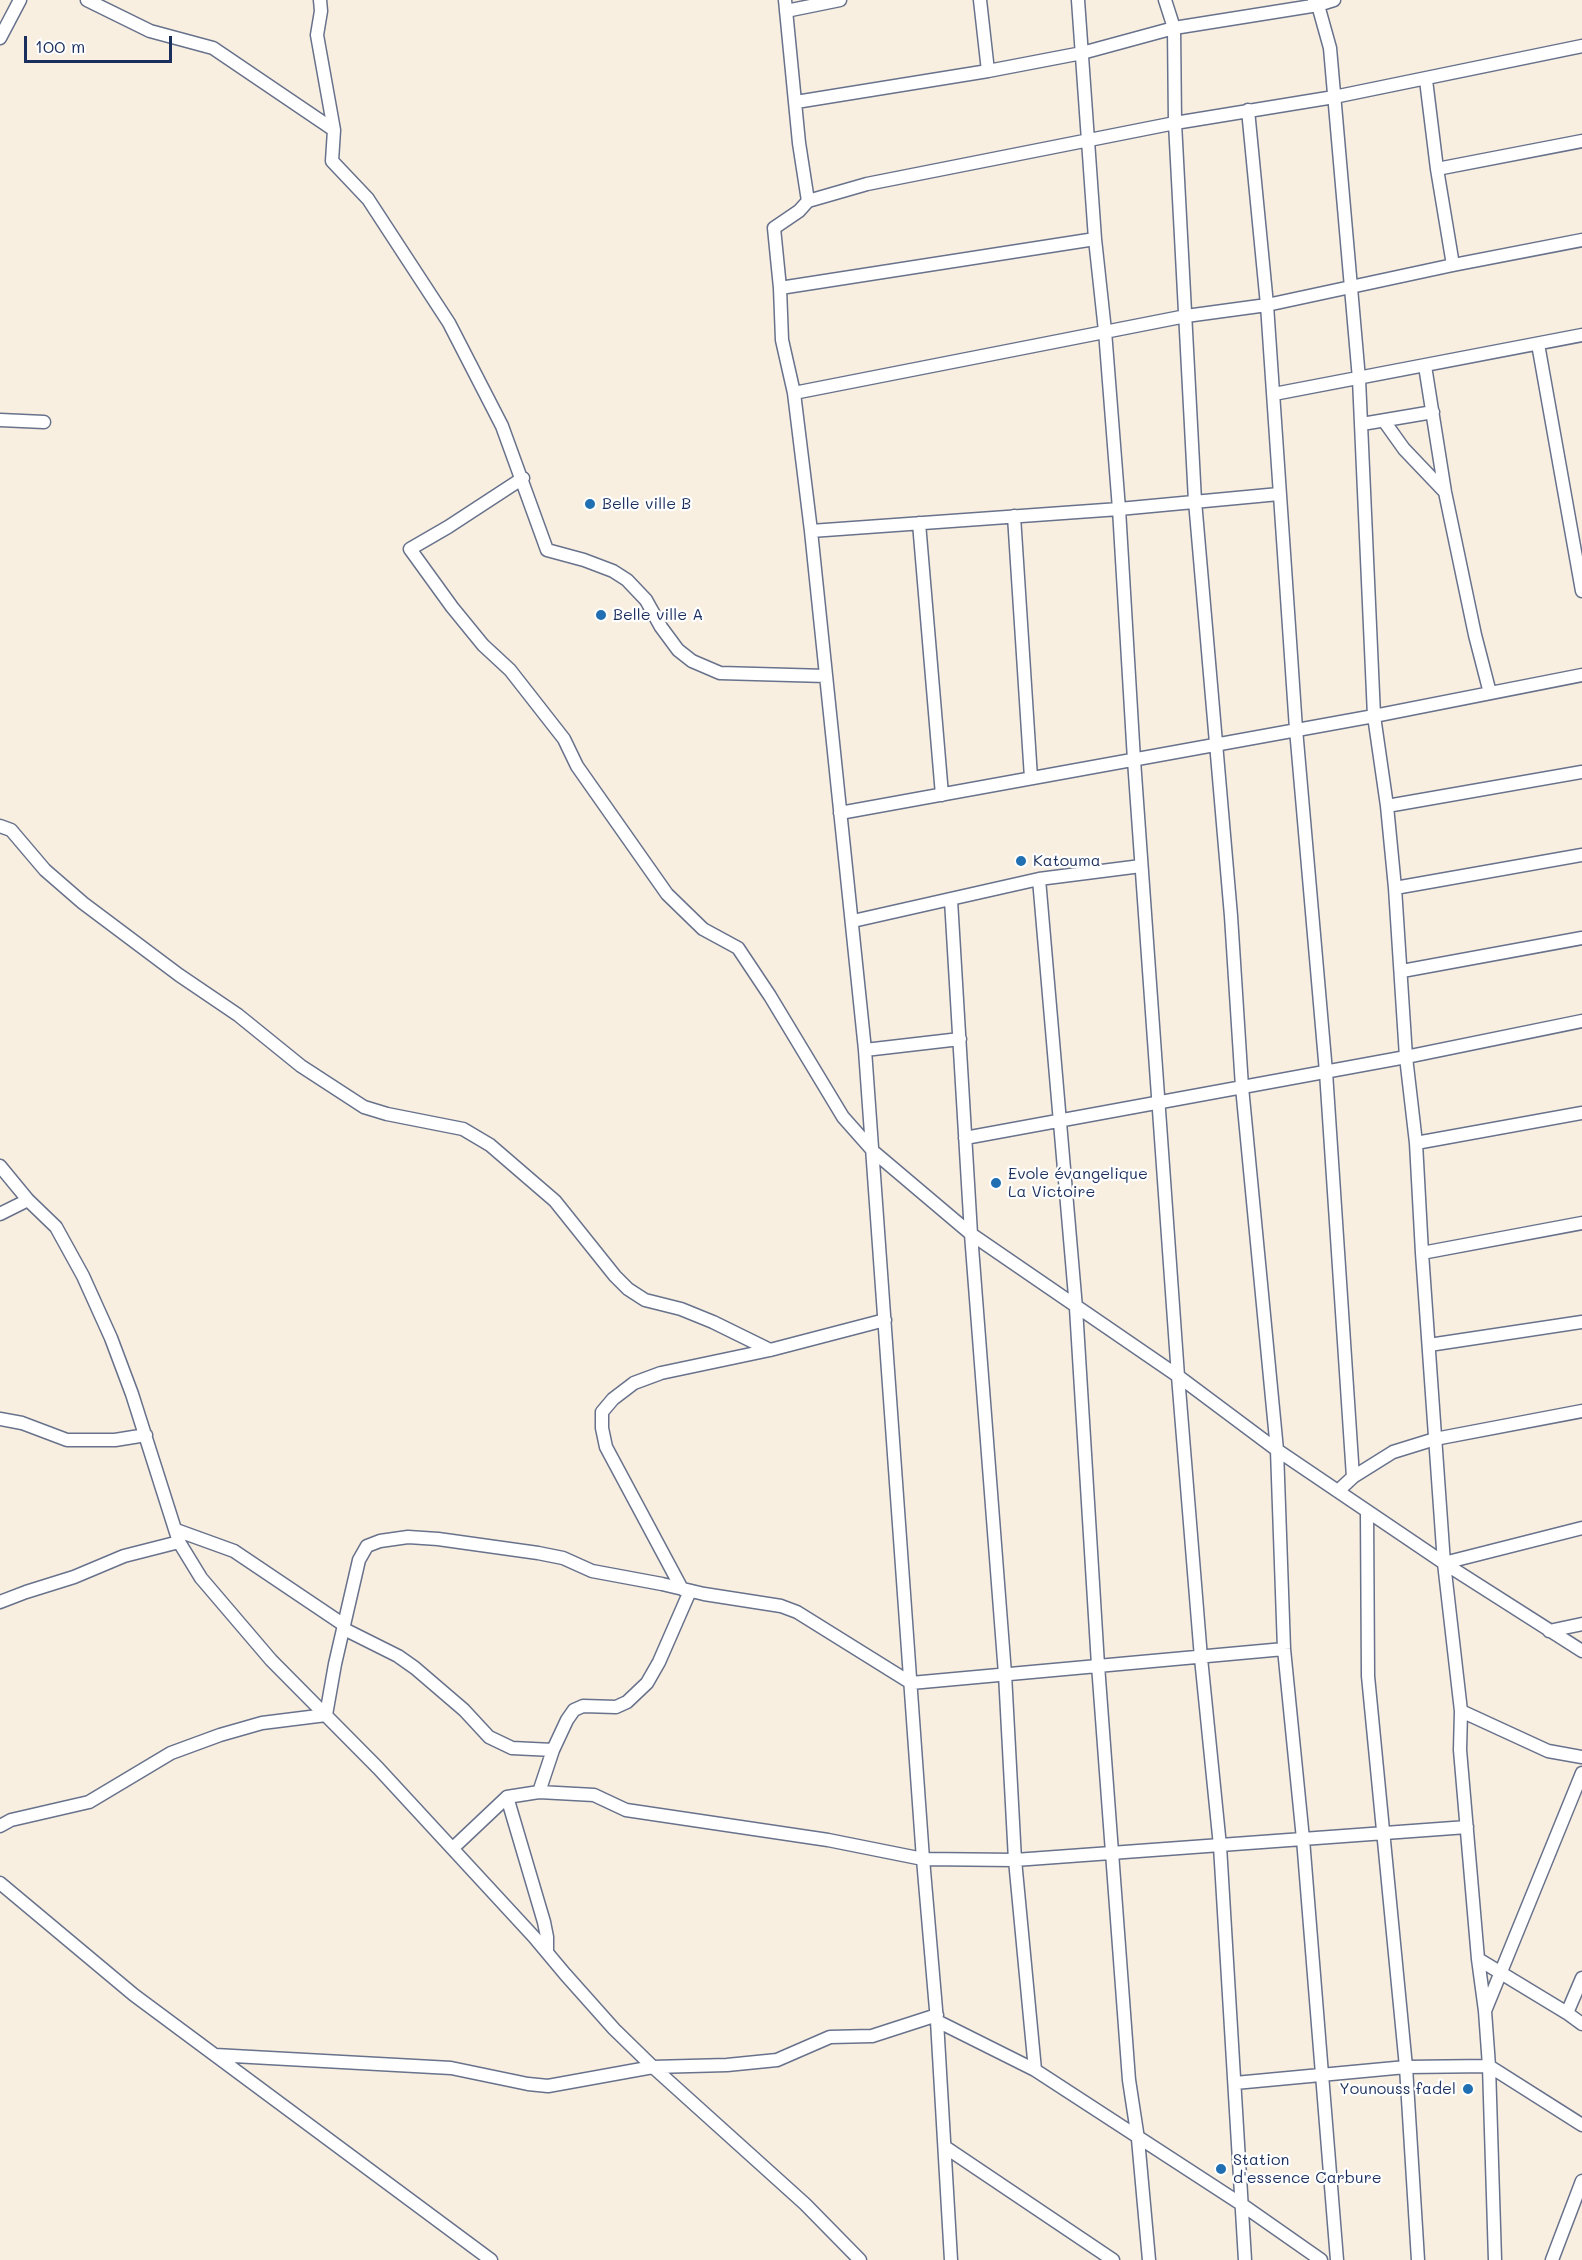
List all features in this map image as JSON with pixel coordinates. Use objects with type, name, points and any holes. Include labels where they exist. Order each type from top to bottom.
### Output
[{"type":"street","points":[[0,38],[20,0]]},
{"type":"street","points":[[87,0],[150,31],[213,48],[334,130]]},
{"type":"street","points":[[320,0],[321,11],[317,35],[334,130],[332,161],[368,199],[449,322],[502,426],[547,550],[584,560],[613,571],[627,580],[646,600],[678,650],[692,662],[720,673],[826,676]]},
{"type":"street","points":[[808,201],[799,143],[786,5],[840,0]]},
{"type":"street","points":[[980,0],[988,71]]},
{"type":"street","points":[[1078,0],[1095,239],[1105,331],[1119,509],[1134,760],[1178,1376],[1201,1658],[1220,1846],[1245,2260]]},
{"type":"street","points":[[1165,0],[1174,28],[1175,123],[1195,501],[1231,916],[1242,1087],[1277,1450],[1284,1649],[1304,1839],[1337,2260]]},
{"type":"street","points":[[796,102],[988,71],[1082,53],[1174,28],[1334,0]]},
{"type":"street","points":[[1316,2],[1330,48],[1359,379],[1374,716],[1387,806],[1395,888],[1406,1057],[1416,1143],[1444,1563],[1461,1711],[1460,1749],[1478,1959],[1490,2066],[1495,2260]]},
{"type":"street","points":[[951,2260],[937,2018],[910,1683],[874,1152],[853,921],[811,531],[794,393],[782,340],[774,228],[799,211],[808,201],[867,184],[1175,123],[1426,80],[1582,46]]},
{"type":"street","points":[[1426,80],[1437,169],[1453,264]]},
{"type":"street","points":[[1248,110],[1274,394],[1296,729],[1326,1072],[1353,1477]]},
{"type":"street","points":[[1437,169],[1582,141]]},
{"type":"street","points":[[780,288],[1095,239]]},
{"type":"street","points":[[794,393],[1105,331],[1186,316],[1267,305],[1453,264],[1582,240]]},
{"type":"street","points":[[1274,394],[1582,335]]},
{"type":"street","points":[[1538,344],[1582,591]]},
{"type":"street","points":[[1425,366],[1445,492],[1490,693]]},
{"type":"street","points":[[1362,424],[1433,412]]},
{"type":"street","points":[[0,420],[44,422]]},
{"type":"street","points":[[1383,421],[1404,449],[1445,492]]},
{"type":"street","points":[[522,478],[410,549],[452,607],[483,645],[510,670],[564,739],[577,766],[667,894],[703,929],[738,948],[770,996],[843,1117],[874,1152],[971,1234],[1178,1376],[1277,1450],[1367,1512],[1582,1652]]},
{"type":"street","points":[[811,531],[1119,509],[1279,494]]},
{"type":"street","points":[[1014,516],[1031,778]]},
{"type":"street","points":[[919,523],[942,795]]},
{"type":"street","points":[[840,813],[1374,716],[1582,675]]},
{"type":"street","points":[[1387,806],[1582,772]]},
{"type":"street","points":[[0,826],[11,830],[45,870],[83,903],[179,975],[238,1015],[301,1066],[364,1107],[387,1114],[464,1129],[490,1145],[555,1201],[628,1289],[645,1300],[681,1309],[770,1350]]},
{"type":"street","points":[[1395,888],[1582,855]]},
{"type":"street","points":[[853,921],[1039,879],[1142,866]]},
{"type":"street","points":[[1039,879],[1076,1308],[1098,1665],[1129,2080],[1138,2139],[1149,2260]]},
{"type":"street","points":[[951,900],[971,1234],[1005,1674],[1016,1860],[1035,2070]]},
{"type":"street","points":[[1402,971],[1582,938]]},
{"type":"street","points":[[965,1138],[1406,1057],[1582,1021]]},
{"type":"street","points":[[865,1050],[960,1039]]},
{"type":"street","points":[[1416,1143],[1582,1113]]},
{"type":"street","points":[[0,1166],[28,1200],[56,1227],[83,1276],[111,1338],[146,1435],[178,1536],[201,1578],[271,1660],[453,1848],[614,2029],[805,2204],[860,2260]]},
{"type":"street","points":[[0,1214],[28,1200]]},
{"type":"street","points":[[1422,1253],[1582,1223]]},
{"type":"street","points":[[539,1792],[553,1750],[574,1710],[583,1706],[615,1707],[627,1702],[647,1683],[659,1662],[686,1590],[606,1447],[602,1428],[602,1412],[613,1398],[634,1383],[661,1373],[770,1350],[885,1320]]},
{"type":"street","points":[[1429,1345],[1582,1322]]},
{"type":"street","points":[[1338,1491],[1353,1477],[1393,1452],[1435,1439],[1582,1411]]},
{"type":"street","points":[[0,1419],[22,1423],[67,1440],[115,1440],[146,1435]]},
{"type":"street","points":[[1367,1512],[1368,1676],[1406,2067],[1418,2260]]},
{"type":"street","points":[[1444,1563],[1582,1528]]},
{"type":"street","points":[[0,1602],[74,1578],[178,1536],[234,1551],[344,1627],[398,1656],[464,1710],[489,1737],[512,1748],[553,1750]]},
{"type":"street","points":[[326,1715],[334,1664],[359,1560],[367,1546],[408,1537],[538,1552],[563,1558],[592,1571],[686,1590],[766,1602],[797,1612],[910,1683],[1284,1649]]},
{"type":"street","points":[[1549,1631],[1582,1624]]},
{"type":"street","points":[[1461,1711],[1548,1751],[1582,1758]]},
{"type":"street","points":[[0,1826],[11,1821],[89,1802],[171,1754],[220,1735],[262,1723],[326,1715]]},
{"type":"street","points":[[1485,2011],[1582,1773]]},
{"type":"street","points":[[453,1848],[507,1797],[539,1792],[594,1795],[626,1810],[828,1840],[923,1859],[1016,1860],[1467,1827]]},
{"type":"street","points":[[507,1797],[548,1937],[547,1952]]},
{"type":"street","points":[[0,1883],[134,1995],[491,2260]]},
{"type":"street","points":[[1478,1959],[1582,2024]]},
{"type":"street","points":[[1567,2013],[1582,1978]]},
{"type":"street","points":[[215,2055],[451,2068],[548,2086],[653,2067],[727,2065],[777,2060],[830,2037],[872,2036],[937,2018],[1035,2070],[1241,2204],[1321,2260]]},
{"type":"street","points":[[1235,2083],[1406,2067],[1490,2066],[1582,2125]]},
{"type":"street","points":[[945,2147],[1113,2260]]},
{"type":"street","points":[[1552,2260],[1582,2181]]},
{"type":"place","name":"Belle ville B","points":[[590,504]]},
{"type":"place","name":"Belle ville A","points":[[601,615]]},
{"type":"place","name":"Katouma","points":[[1021,861]]},
{"type":"place","name":"Evole évangelique La Victoire","points":[[996,1183]]},
{"type":"place","name":"Younouss fadel","points":[[1468,2089]]},
{"type":"place","name":"Station d'essence Carbure","points":[[1221,2169]]}]
